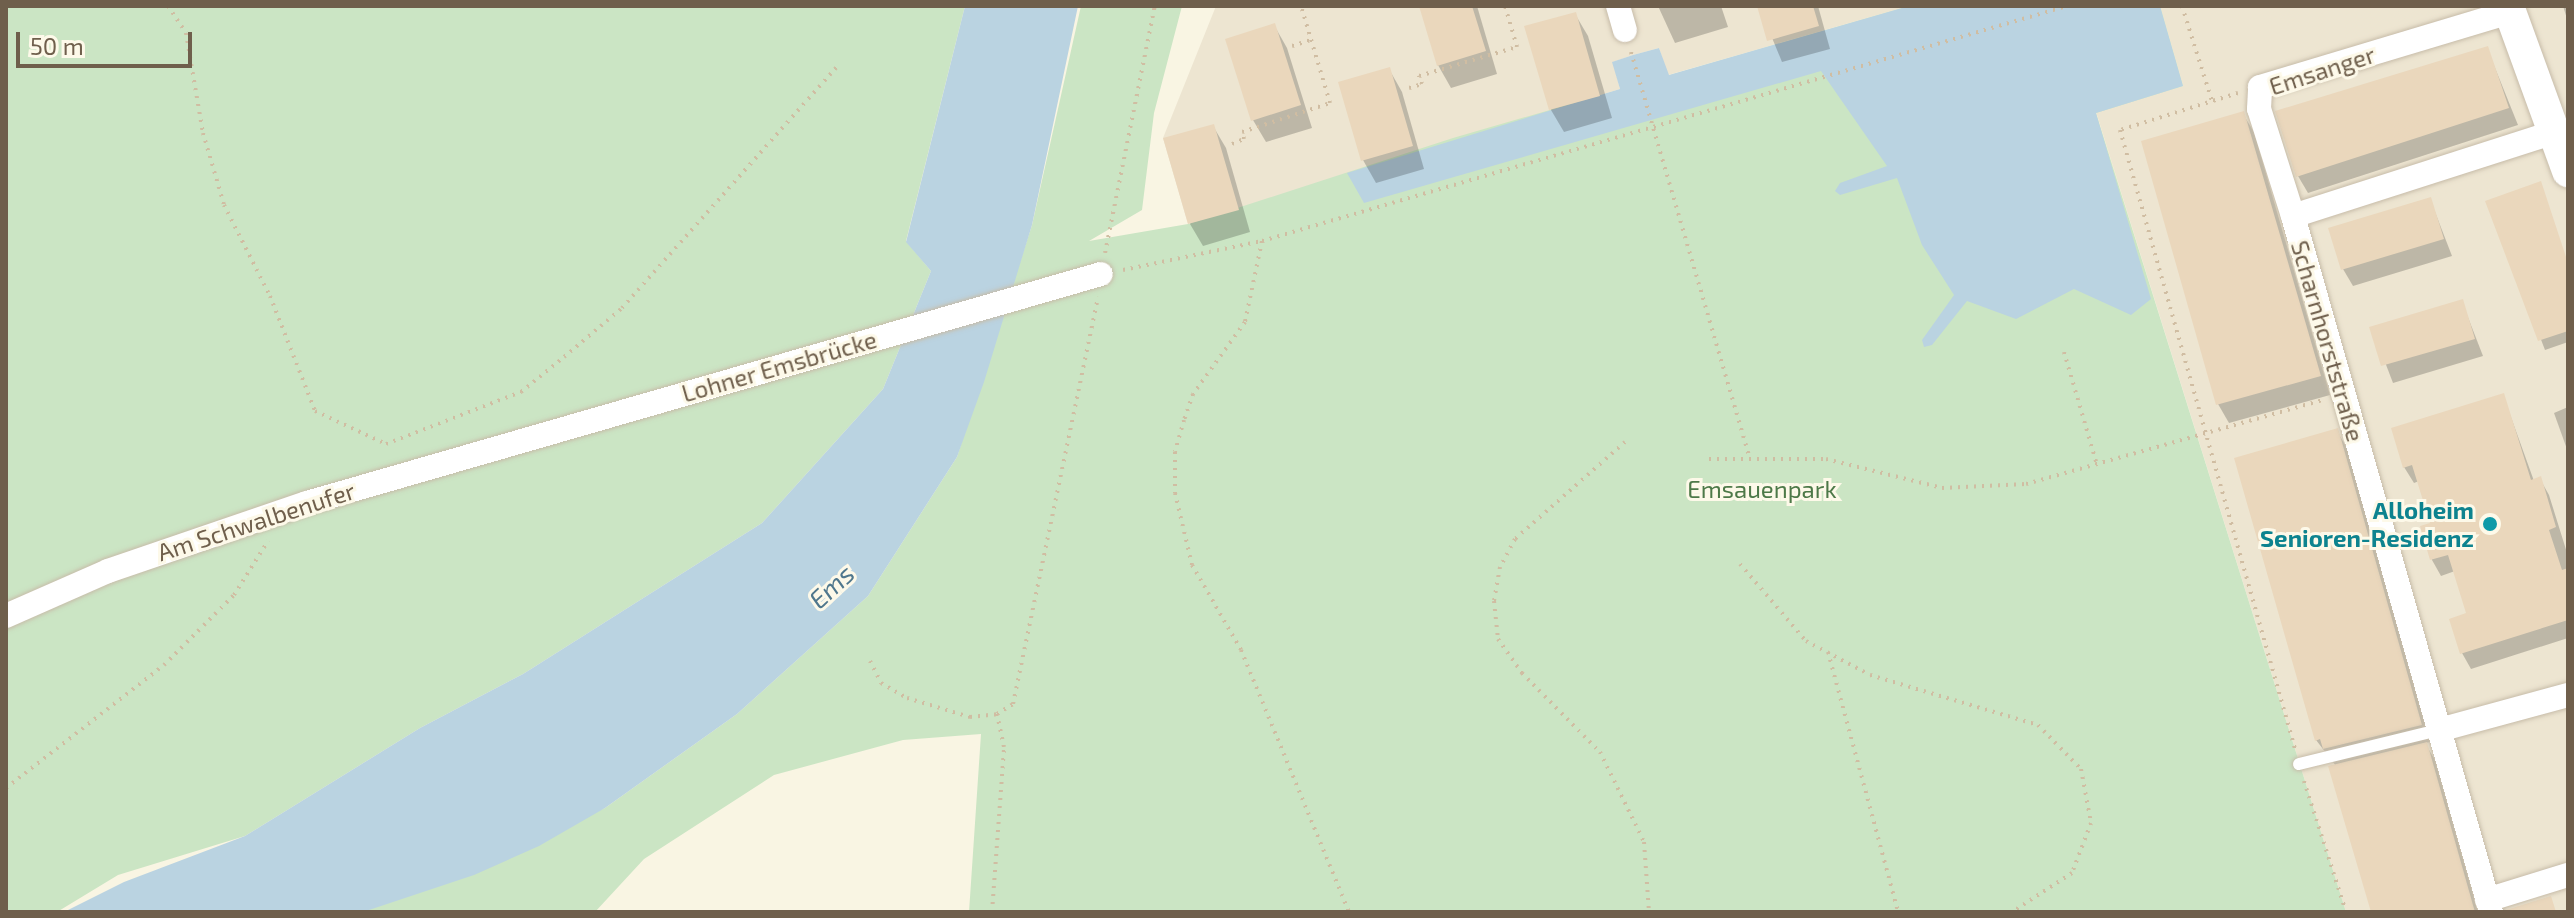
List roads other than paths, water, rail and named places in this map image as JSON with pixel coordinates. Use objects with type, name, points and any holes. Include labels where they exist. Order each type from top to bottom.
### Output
[{"type":"street","points":[[1618,6],[1625,30]]},
{"type":"street","points":[[2509,9],[2568,171]]},
{"type":"street","name":"Emsanger","points":[[2293,216],[2259,109],[2260,87],[2509,9]]},
{"type":"street","name":"Scharnhorststraße","points":[[2554,132],[2293,216],[2489,906],[2568,875]]},
{"type":"street","name":"Lohner Emsbrücke","points":[[513,443],[1044,289],[1100,281]]},
{"type":"street","name":"Am Schwalbenufer","points":[[6,616],[46,595],[197,539],[513,443]]},
{"type":"street","points":[[2439,730],[2568,695]]},
{"type":"lane","points":[[2299,764],[2439,730]]},
{"type":"water","name":"Ems","points":[[965,6],[1078,6],[1032,225],[984,382],[957,457],[868,596],[737,714],[605,808],[539,846],[474,875],[363,912],[64,912],[124,882],[245,836],[420,728],[523,674],[762,523],[883,389],[931,271],[906,242]]},
{"type":"water","points":[[1909,6],[2160,6],[2183,86],[2096,113],[2151,299],[2131,315],[2074,289],[2016,319],[1967,301],[1932,345],[1924,347],[1922,340],[1954,295],[1922,245],[1897,178],[1840,195],[1835,191],[1840,183],[1887,166],[1821,71],[1364,203],[1347,173],[1620,89],[1612,62],[1633,55],[1659,48],[1669,75]]},
{"type":"place","name":"Alloheim Senioren-Residenz","points":[[2490,524]]},
{"type":"park label","name":"Emsauenpark","points":[[1762,489]]}]
